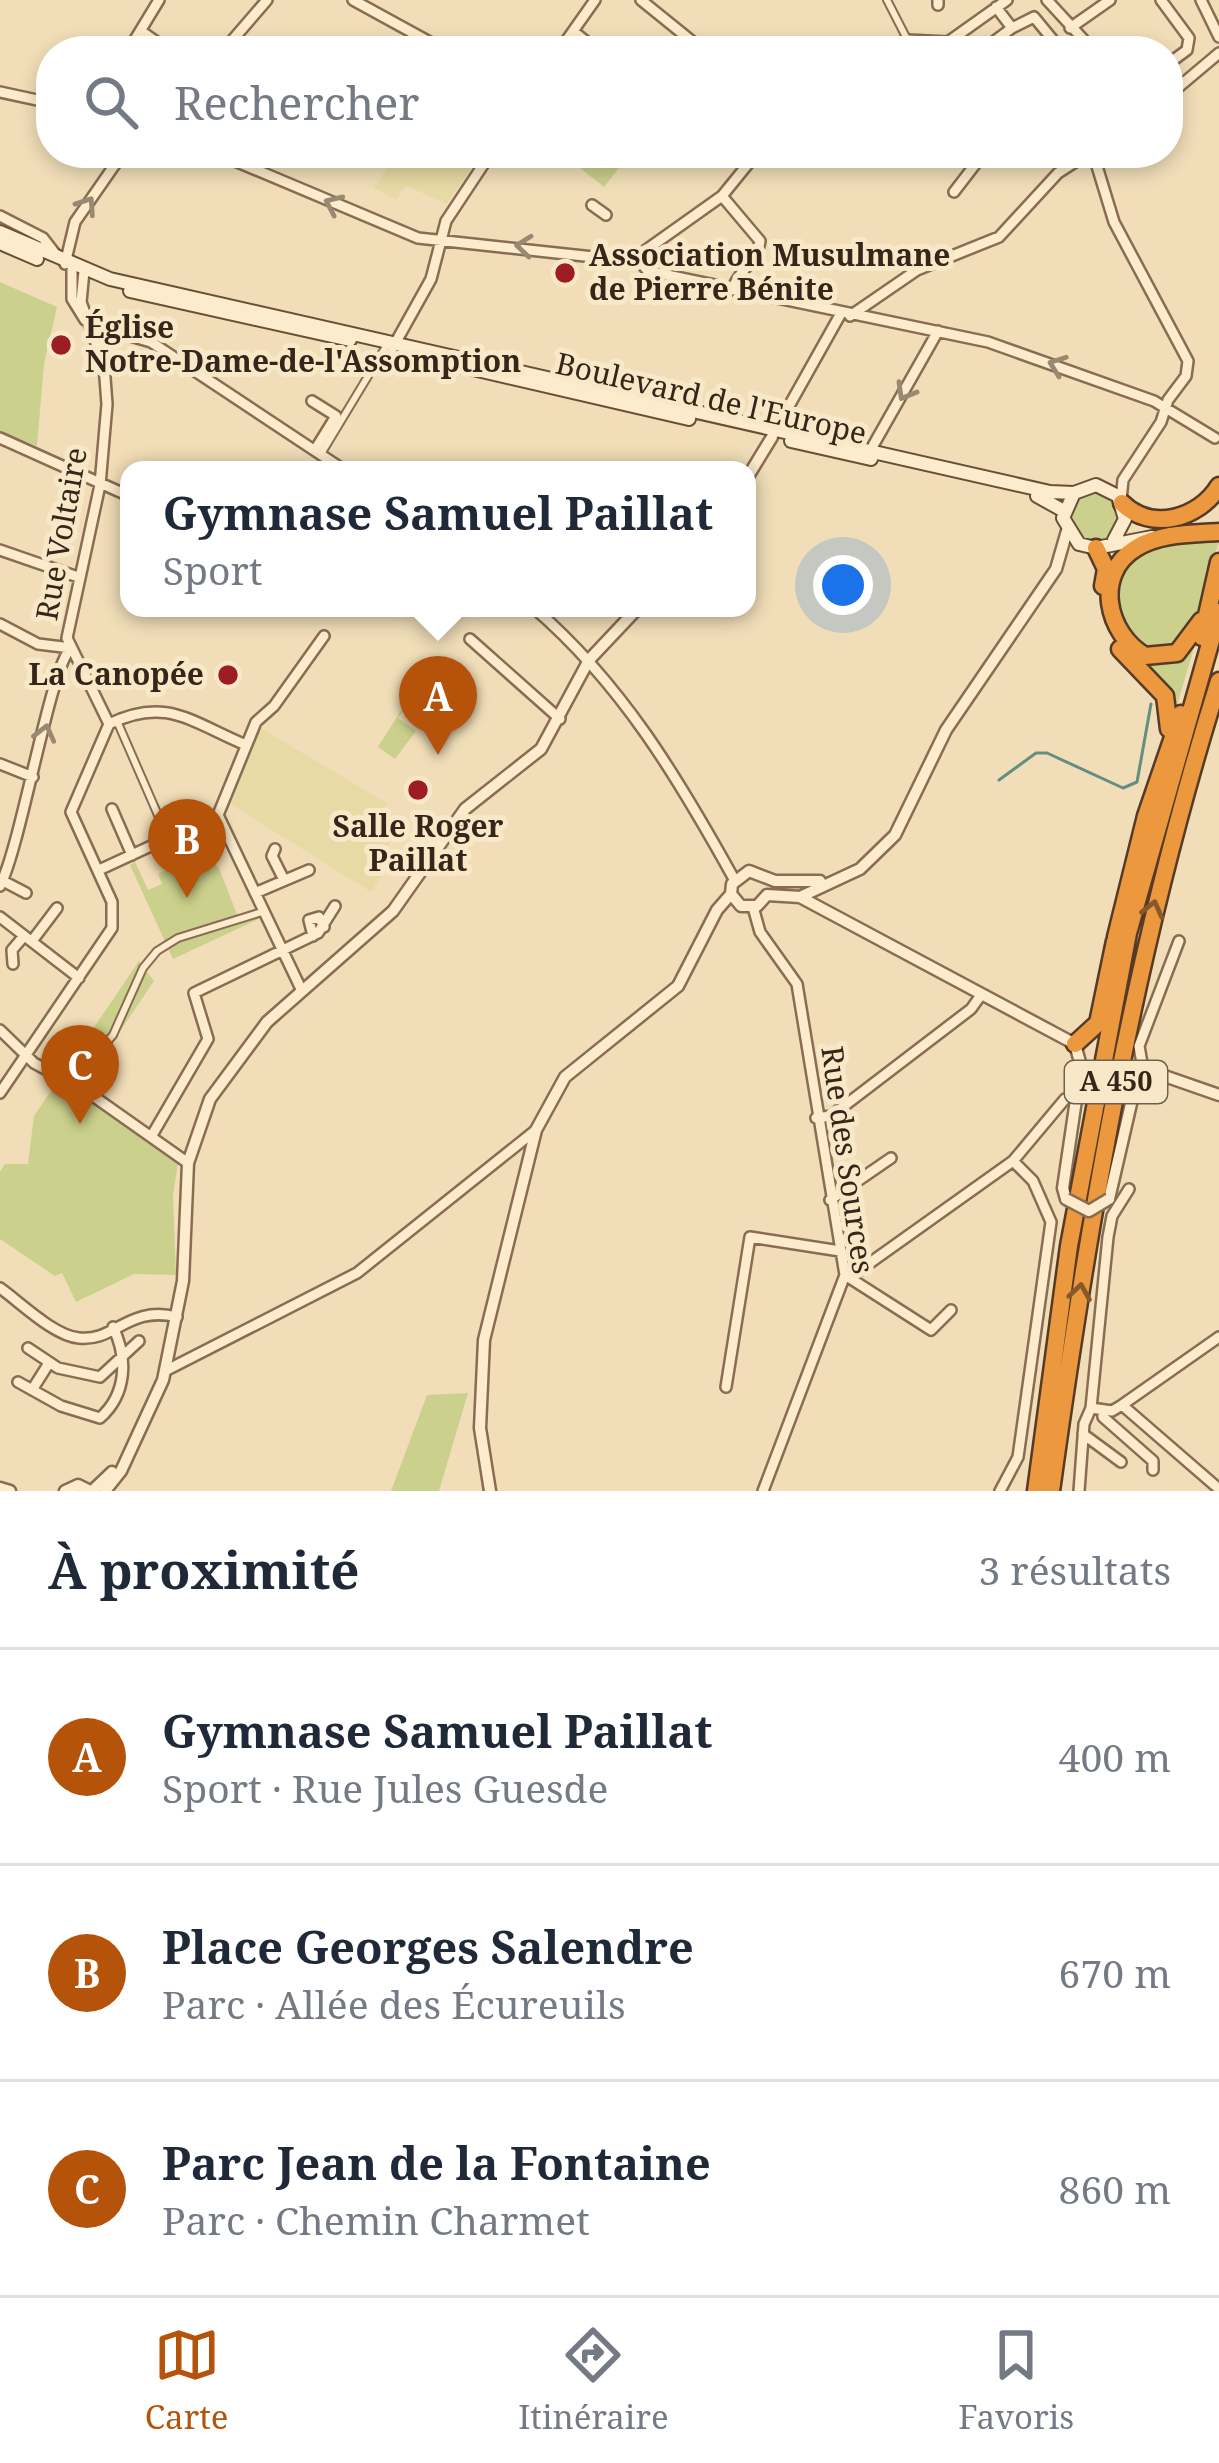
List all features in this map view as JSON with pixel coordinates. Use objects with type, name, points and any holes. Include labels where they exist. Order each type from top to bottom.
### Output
[{"type":"highway","points":[[1123,507],[1144,518],[1178,517],[1198,511],[1219,486]]},
{"type":"highway","points":[[1213,611],[1186,646],[1156,658],[1122,640],[1109,598],[1117,569],[1133,549],[1158,539],[1219,532]]},
{"type":"highway","points":[[1090,547],[1106,568],[1102,595],[1108,629],[1157,684],[1169,706],[1166,751]]},
{"type":"highway","points":[[1075,1044],[1098,1023],[1114,941],[1166,751],[1213,611],[1219,562]]},
{"type":"highway","name":"A 450","points":[[1036,1491],[1070,1246],[1110,1020],[1213,611]]},
{"type":"highway","name":"A 450","points":[[1051,1491],[1126,1032],[1192,767],[1219,681]]},
{"type":"highway","points":[[1192,767],[1219,712]]},
{"type":"highway","points":[[1110,1020],[1106,1008],[1114,941]]},
{"type":"main road","name":"Boulevard de l'Europe","points":[[0,232],[72,269]]},
{"type":"main road","name":"Boulevard de l'Europe","points":[[0,243],[72,269],[1043,498],[1064,511]]},
{"type":"main road","name":"Boulevard de l'Europe","points":[[774,434],[1050,493],[1074,493]]},
{"type":"main road","points":[[1188,530],[1090,547],[1067,532],[1064,511],[1074,493],[1102,486],[1141,530],[1188,530],[1219,532]]},
{"type":"main road","points":[[1114,541],[1123,507]]},
{"type":"street","points":[[138,36],[159,0]]},
{"type":"street","points":[[236,36],[267,0]]},
{"type":"street","points":[[353,0],[419,36]]},
{"type":"street","points":[[570,36],[595,0]]},
{"type":"street","points":[[641,0],[685,36]]},
{"type":"street","points":[[887,0],[905,36]]},
{"type":"street","points":[[959,36],[1007,0]]},
{"type":"street","points":[[1047,0],[1078,36]]},
{"type":"street","points":[[1070,28],[1111,0]]},
{"type":"street","points":[[1161,0],[1190,38],[1183,53]]},
{"type":"street","points":[[1201,0],[1219,37]]},
{"type":"street","points":[[996,8],[1012,28]]},
{"type":"street","points":[[1001,36],[1034,17],[1050,36]]},
{"type":"street","points":[[141,31],[147,36]]},
{"type":"street","points":[[573,31],[579,36]]},
{"type":"street","points":[[1183,83],[1219,53]]},
{"type":"street","points":[[0,92],[36,100]]},
{"type":"street","name":"Rue Voltaire","points":[[1,884],[61,659],[71,648],[68,627],[100,485],[104,365],[77,300],[72,269],[76,222],[113,168]]},
{"type":"street","points":[[250,168],[376,224],[443,239],[640,262],[648,271],[1021,352],[1166,406],[1214,438]]},
{"type":"street","points":[[318,452],[423,296],[446,221],[481,168]]},
{"type":"street","points":[[640,262],[646,250],[722,196],[745,168]]},
{"type":"street","points":[[954,191],[972,168]]},
{"type":"street","points":[[756,463],[845,315],[916,270],[999,237],[1066,168]]},
{"type":"street","points":[[1096,168],[1114,222],[1185,350],[1188,370],[1123,480],[1123,507]]},
{"type":"street","points":[[722,196],[760,241],[758,253],[737,272],[732,290]]},
{"type":"street","points":[[592,205],[605,215]]},
{"type":"street","name":"Boulevard de l'Europe","points":[[0,216],[50,244],[72,269]]},
{"type":"street","points":[[874,319],[884,293]]},
{"type":"street","points":[[89,324],[151,342],[331,461]]},
{"type":"street","points":[[870,451],[938,332]]},
{"type":"street","points":[[313,401],[336,416],[318,452]]},
{"type":"street","points":[[0,438],[120,493]]},
{"type":"street","points":[[1102,486],[1134,461]]},
{"type":"street","points":[[734,899],[753,908],[767,895],[802,895],[869,863],[895,836],[946,730],[1056,569],[1067,532]]},
{"type":"street","points":[[1056,569],[1090,547]]},
{"type":"street","points":[[0,550],[78,577]]},
{"type":"street","points":[[543,617],[589,660],[648,730],[716,847],[740,875],[790,882],[836,880]]},
{"type":"street","points":[[105,1491],[126,1456],[169,1357],[177,1317],[188,1163],[196,1129],[220,1083],[267,1022],[394,911],[448,828],[541,749],[589,660],[630,617]]},
{"type":"street","points":[[0,624],[38,644],[71,648],[113,722],[168,838]]},
{"type":"street","points":[[99,870],[218,815],[256,722],[274,706],[324,636]]},
{"type":"street","points":[[470,639],[560,719]]},
{"type":"street","points":[[0,1093],[79,978],[115,914],[71,812],[113,722],[155,708],[246,745]]},
{"type":"street","points":[[0,764],[33,777]]},
{"type":"street","points":[[112,808],[132,855]]},
{"type":"street","points":[[218,815],[302,992]]},
{"type":"street","points":[[275,849],[272,856],[284,880]]},
{"type":"street","points":[[255,893],[309,870]]},
{"type":"street","points":[[490,1491],[480,1427],[484,1340],[536,1130],[565,1077],[678,986],[711,925],[734,899],[740,875]]},
{"type":"street","points":[[765,879],[767,895]]},
{"type":"street","points":[[790,882],[844,921],[1075,1044],[1081,1066],[1063,1188],[1066,1199],[1089,1211],[1109,1199],[1129,1098],[1144,1076],[1139,1046],[1179,941]]},
{"type":"street","points":[[1,884],[26,893]]},
{"type":"street","points":[[151,1137],[208,1039],[194,994],[313,936],[335,906]]},
{"type":"street","points":[[13,964],[12,950],[57,908]]},
{"type":"street","name":"Rue des Sources","points":[[753,908],[760,932],[796,984],[844,1275],[763,1491]]},
{"type":"street","points":[[72,1083],[113,1035],[142,968],[157,951],[178,938],[223,928],[263,911]]},
{"type":"street","points":[[0,917],[79,978]]},
{"type":"street","points":[[816,1118],[831,1116],[971,1010],[981,995]]},
{"type":"street","points":[[0,1030],[25,1056],[188,1163]]},
{"type":"street","points":[[1144,1076],[1161,1074],[1219,1095]]},
{"type":"street","points":[[844,1275],[860,1270],[1012,1161],[1065,1099]]},
{"type":"street","points":[[165,1371],[357,1273],[536,1130]]},
{"type":"street","points":[[830,1200],[891,1158]]},
{"type":"street","points":[[1000,1491],[1018,1457],[1051,1222],[1033,1181],[1012,1161]]},
{"type":"street","points":[[1079,1491],[1083,1434],[1097,1410],[1108,1237],[1112,1216],[1129,1189]]},
{"type":"street","points":[[726,1387],[750,1238],[840,1251]]},
{"type":"street","points":[[844,1275],[931,1330],[951,1310]]},
{"type":"street","points":[[0,1288],[76,1338],[144,1313],[177,1317]]},
{"type":"street","points":[[18,1382],[100,1418],[124,1374],[113,1327]]},
{"type":"street","points":[[1097,1410],[1123,1405],[1219,1337]]},
{"type":"street","points":[[28,1348],[50,1363],[100,1377],[139,1341]]},
{"type":"street","points":[[169,1357],[185,1362]]},
{"type":"street","points":[[32,1390],[50,1363]]},
{"type":"street","points":[[1123,1405],[1219,1489]]},
{"type":"street","points":[[1097,1410],[1153,1461],[1153,1470]]},
{"type":"street","points":[[1083,1434],[1121,1462]]},
{"type":"street","points":[[65,1491],[78,1485],[91,1491],[126,1456]]},
{"type":"street","points":[[0,1488],[10,1491]]},
{"type":"shaded area","points":[[387,168],[471,168],[447,204],[406,186],[396,200],[374,188]]},
{"type":"shaded area","points":[[260,728],[387,803],[378,820],[396,832],[386,850],[394,857],[371,892],[229,803]]},
{"type":"green space","points":[[580,168],[619,168],[604,187]]},
{"type":"green space","points":[[0,282],[57,307],[44,364],[37,446],[0,432]]},
{"type":"green space","points":[[1085,493],[1105,493],[1119,507],[1119,527],[1105,541],[1085,541],[1071,527],[1071,507]]},
{"type":"green space","points":[[1219,542],[1193,625],[1174,647],[1148,650],[1130,630],[1118,604],[1119,576],[1125,564],[1154,547]]},
{"type":"green space","points":[[1196,641],[1175,712],[1142,660]]},
{"type":"green space","points":[[427,671],[398,718],[416,731],[395,759],[378,747],[368,762]]},
{"type":"green space","points":[[182,840],[190,858],[204,856],[219,868],[238,917],[257,909],[261,918],[173,959],[130,865],[135,862],[148,890],[162,884],[158,874],[180,863],[172,845]]},
{"type":"green space","points":[[139,961],[154,981],[81,1089],[178,1162],[173,1196],[176,1275],[134,1274],[76,1302],[62,1273],[55,1276],[0,1239],[0,1172],[5,1164],[28,1164],[34,1116]]},
{"type":"green space","points":[[468,1393],[439,1491],[391,1491],[427,1395]]},
{"type":"waterway","points":[[999,780],[1036,753],[1047,753],[1123,788],[1137,782],[1151,704]]},
{"type":"place","name":"Association Musulmane de Pierre Bénite","points":[[565,273]]},
{"type":"place","name":"Église Notre-Dame-de-l'Assomption","points":[[61,345]]},
{"type":"place","name":"La Canopée","points":[[228,675]]},
{"type":"place","name":"Gymnase Samuel Paillat","points":[[438,755]]},
{"type":"place","name":"Salle Roger Paillat","points":[[418,790]]},
{"type":"place","name":"Place Georges Salendre","points":[[187,898]]},
{"type":"place","name":"Parc Jean de la Fontaine","points":[[80,1124]]}]
